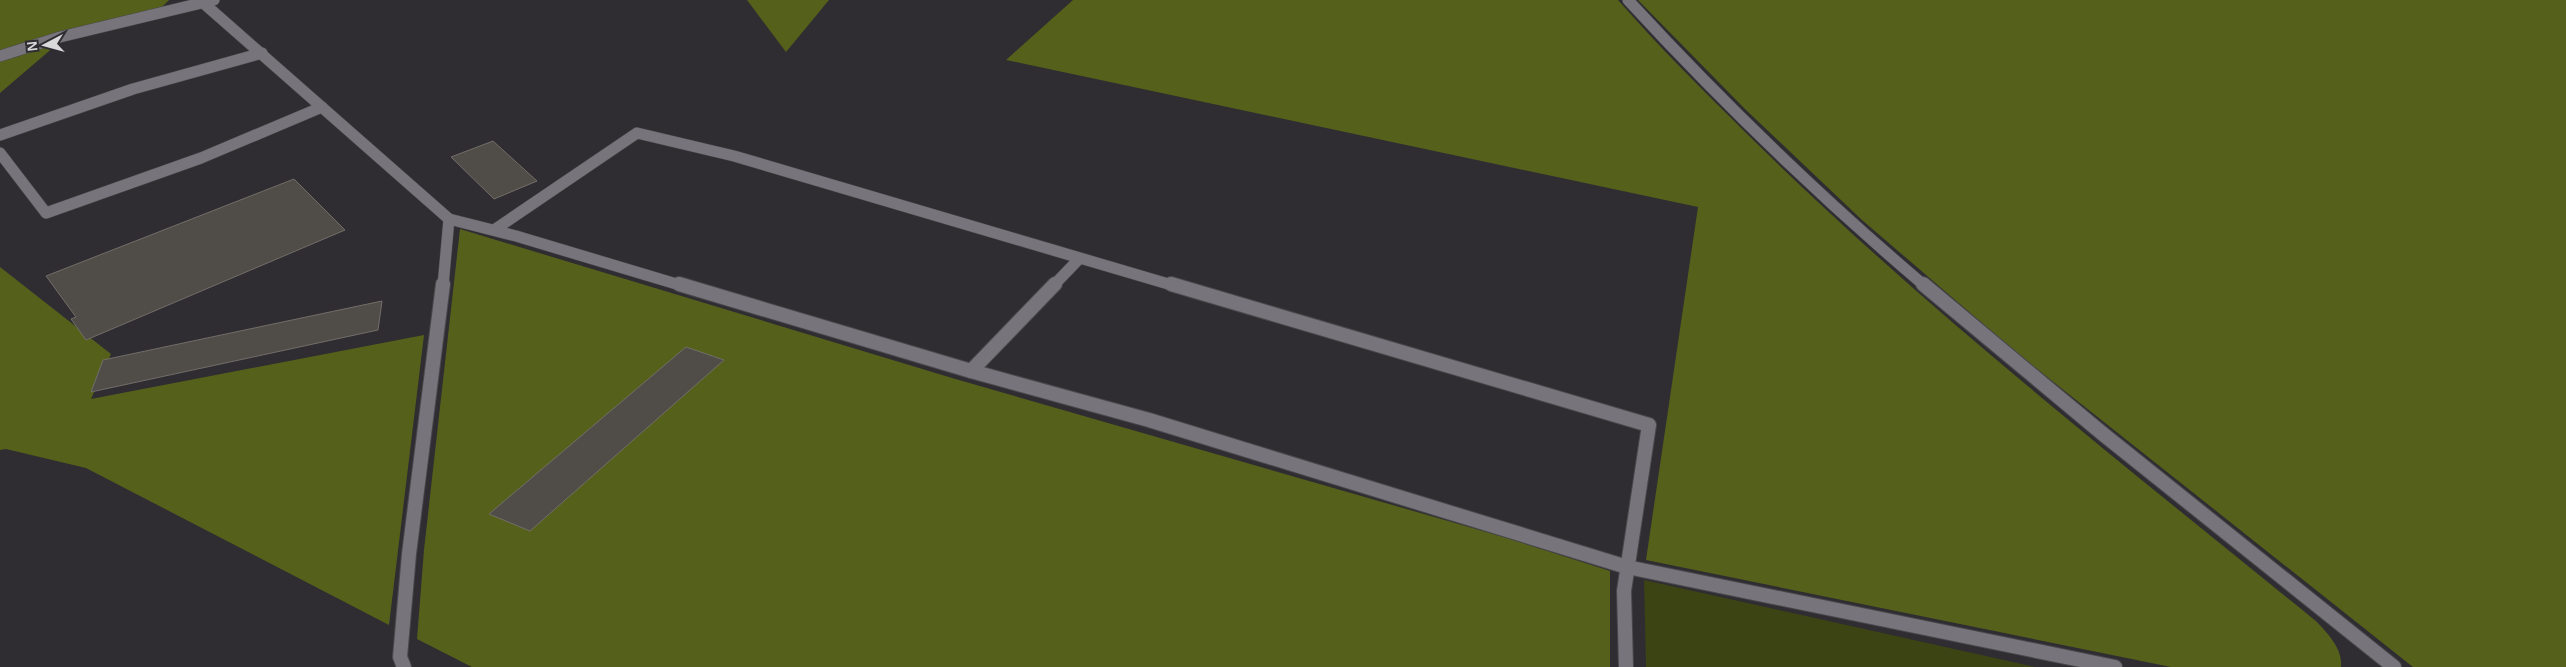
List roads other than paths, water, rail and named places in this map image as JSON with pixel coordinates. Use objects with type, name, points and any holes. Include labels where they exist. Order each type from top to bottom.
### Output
[{"type":"lane","points":[[0,56],[69,35],[201,1],[214,0]]},
{"type":"lane","points":[[1628,0],[1735,110],[1852,223],[2022,368],[2328,617],[2394,667]]},
{"type":"lane","points":[[201,1],[449,219],[494,230],[971,371],[1149,420],[1626,567],[2115,667]]},
{"type":"lane","points":[[0,135],[133,90],[262,53]]},
{"type":"lane","points":[[0,153],[46,213],[201,158],[322,107]]},
{"type":"lane","points":[[494,230],[637,133],[734,156],[1078,259],[1649,425],[1626,567],[1624,591],[1626,667]]},
{"type":"lane","points":[[404,667],[400,657],[409,554],[447,253],[449,219]]},
{"type":"lane","points":[[971,371],[1078,259]]}]
